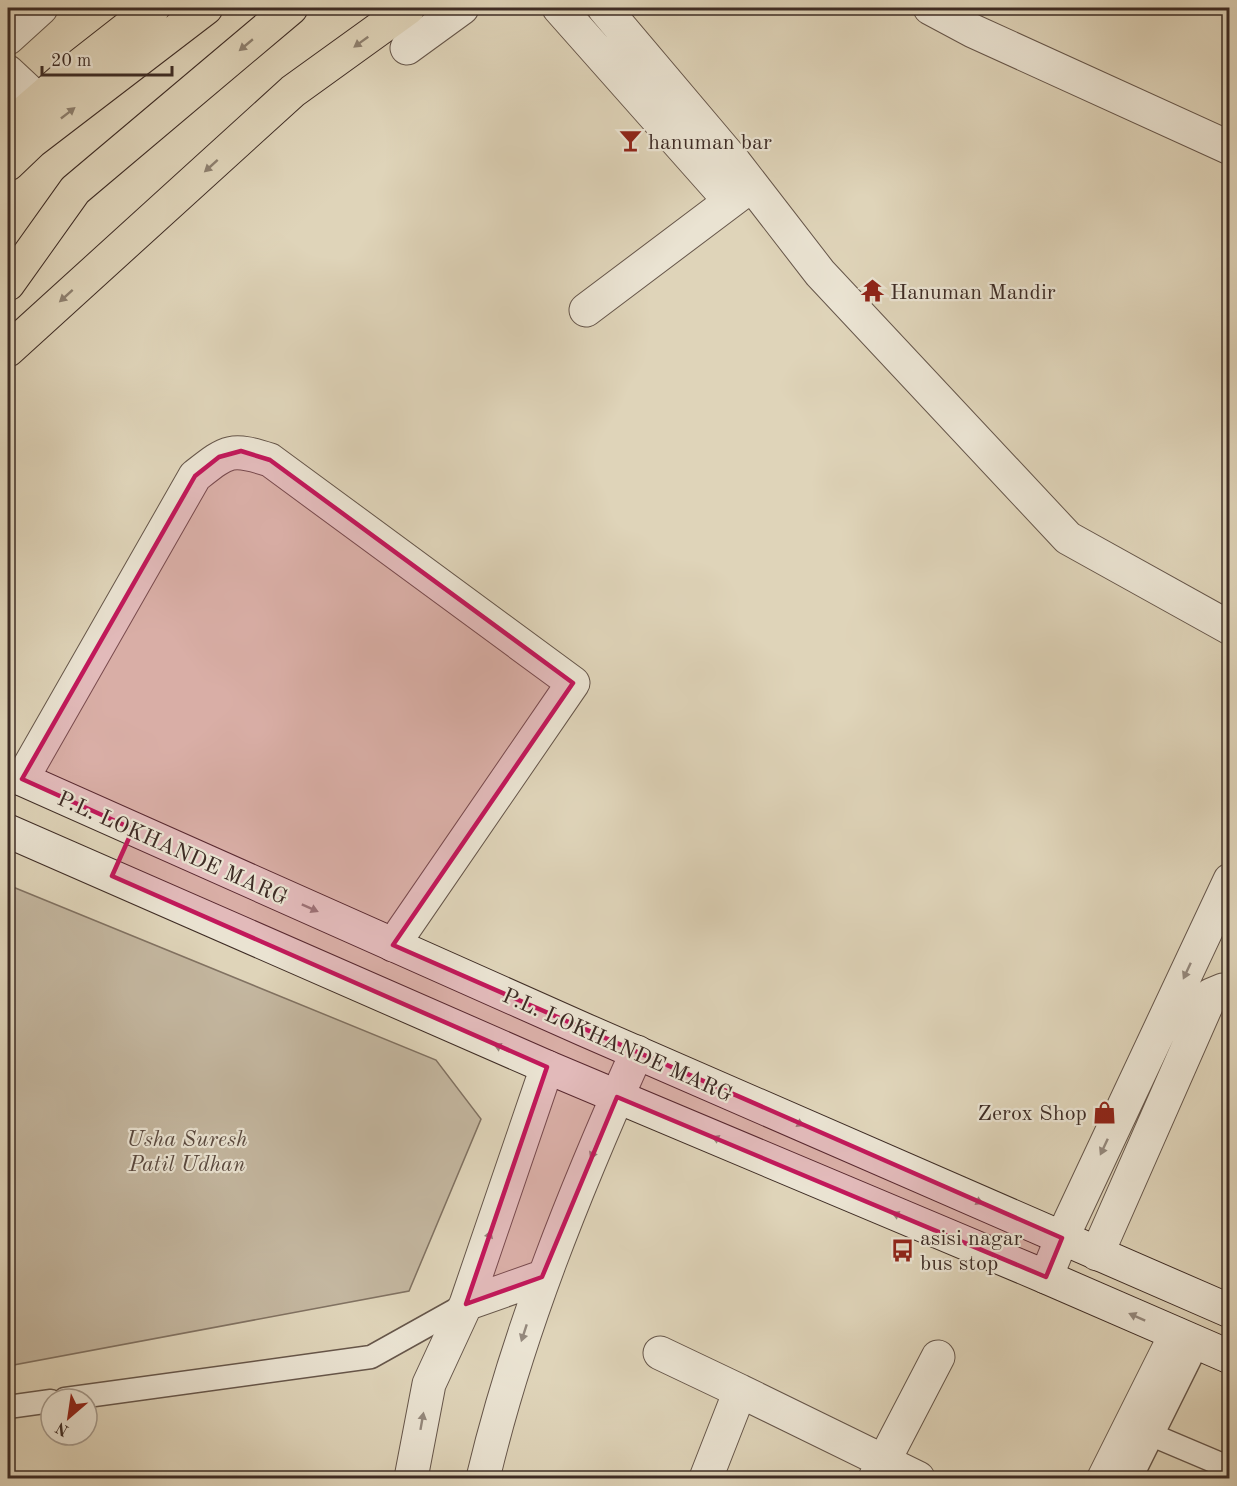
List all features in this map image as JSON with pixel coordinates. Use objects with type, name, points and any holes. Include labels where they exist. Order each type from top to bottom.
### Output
[{"type":"highway","points":[[8,164],[15,142],[38,100],[153,8]]},
{"type":"highway","points":[[15,142],[206,8]]},
{"type":"highway","points":[[8,284],[75,190],[291,8]]},
{"type":"highway","points":[[8,350],[293,91],[408,8]]},
{"type":"street","points":[[8,38],[41,8]]},
{"type":"street","points":[[407,48],[462,8]]},
{"type":"street","points":[[559,8],[820,273],[1068,538],[1230,628]]},
{"type":"street","points":[[604,8],[741,193]]},
{"type":"street","points":[[930,8],[973,31],[1230,147]]},
{"type":"street","points":[[8,72],[38,100]]},
{"type":"street","points":[[586,310],[741,193]]},
{"type":"street","points":[[15,776],[195,476],[219,457],[241,451],[270,460],[573,682],[393,945]]},
{"type":"street","name":"P.L. LOKHANDE MARG","points":[[15,776],[393,945],[1230,1311]]},
{"type":"street","points":[[112,876],[133,829]]},
{"type":"street","name":"P.L. LOKHANDE MARG","points":[[8,831],[547,1068],[1046,1277],[1230,1357]]},
{"type":"street","points":[[1046,1277],[1062,1238],[1219,932],[1230,879]]},
{"type":"street","points":[[1097,1254],[1211,995],[1223,990],[1230,993]]},
{"type":"street","points":[[483,1479],[500,1407],[542,1276],[637,1052]]},
{"type":"street","points":[[411,1479],[429,1384],[466,1304],[547,1068]]},
{"type":"street","points":[[466,1304],[542,1276]]},
{"type":"street","points":[[1104,1479],[1187,1339]]},
{"type":"street","points":[[660,1353],[740,1391],[879,1470],[918,1479]]},
{"type":"street","points":[[879,1470],[938,1357]]},
{"type":"street","points":[[706,1479],[740,1391]]},
{"type":"lane","points":[[99,1394],[371,1357],[466,1304]]},
{"type":"lane","points":[[1131,1479],[1152,1435],[1187,1339]]},
{"type":"lane","points":[[8,1407],[39,1403]]},
{"type":"lane","points":[[1152,1435],[1230,1468]]},
{"type":"highlighted area","points":[[241,451],[270,460],[573,683],[393,945],[1062,1238],[1046,1277],[617,1097],[542,1277],[466,1304],[547,1067],[112,876],[133,829],[22,779],[195,476],[219,457]]},
{"type":"green space","name":"Usha Suresh Patil Udhan","points":[[8,885],[436,1060],[481,1119],[409,1291],[8,1366]]},
{"type":"place","name":"hanuman bar","points":[[630,141]]},
{"type":"place","name":"Hanuman Mandir","points":[[872,291]]},
{"type":"place","name":"Zerox Shop","points":[[1105,1112]]},
{"type":"place","name":"asisi nagar bus stop","points":[[902,1250]]}]
